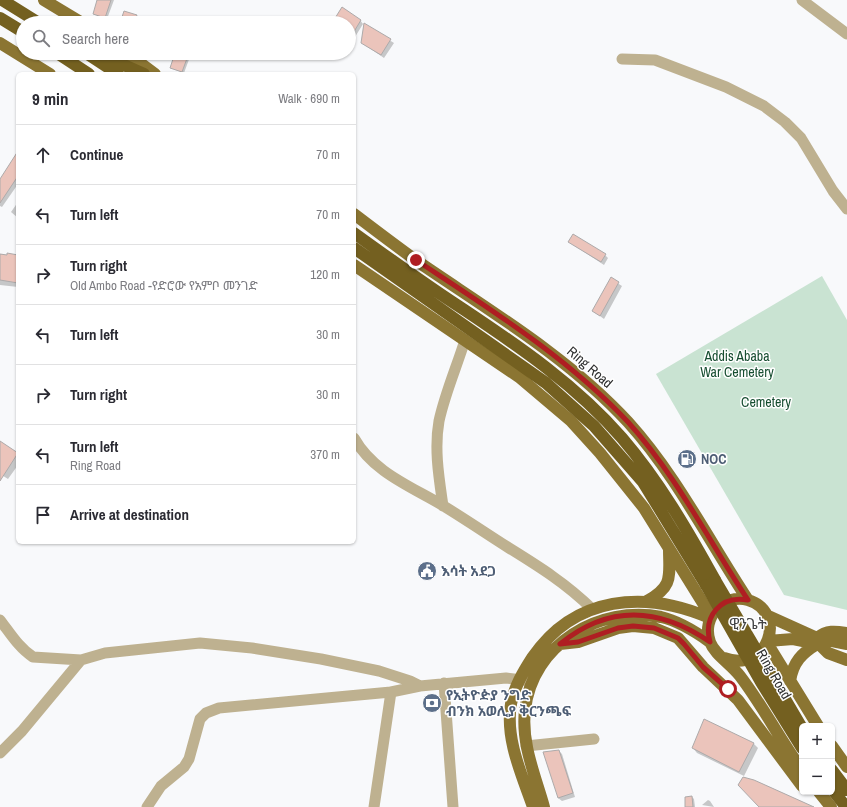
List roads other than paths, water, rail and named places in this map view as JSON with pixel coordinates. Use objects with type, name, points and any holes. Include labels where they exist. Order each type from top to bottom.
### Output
[{"type":"highway","points":[[2,0],[28,16]]},
{"type":"highway","points":[[0,18],[16,28]]},
{"type":"highway","points":[[64,60],[74,72]]},
{"type":"highway","points":[[68,60],[86,72]]},
{"type":"highway","points":[[97,60],[115,72]]},
{"type":"highway","points":[[113,60],[140,72]]},
{"type":"highway","name":"Ring Road","points":[[356,234],[542,364],[588,403],[622,438],[656,482],[681,521],[799,723]]},
{"type":"highway","name":"Ring Road","points":[[356,249],[546,383],[576,409],[613,446],[643,482],[658,504],[761,682],[799,743]]},
{"type":"highway","points":[[835,774],[847,790]]},
{"type":"highway","points":[[835,793],[846,807]]},
{"type":"main road","points":[[44,0],[70,16]]},
{"type":"main road","points":[[0,43],[16,53]]},
{"type":"main road","points":[[27,60],[47,72]]},
{"type":"main road","points":[[136,60],[152,72]]},
{"type":"main road","name":"Ring Road","points":[[356,215],[416,260],[529,336],[595,390],[618,412],[648,446],[681,492],[748,600]]},
{"type":"main road","points":[[356,266],[519,377],[571,422],[623,481],[644,508],[711,617]]},
{"type":"main road","points":[[647,601],[660,594],[667,583],[669,577],[669,549]]},
{"type":"main road","points":[[724,658],[738,662],[746,661],[758,655],[768,642],[770,628],[766,615],[759,606],[748,600],[734,599],[721,605],[711,617],[708,634],[710,642],[713,648],[724,658],[749,688],[799,765]]},
{"type":"main road","points":[[533,807],[513,747],[510,730],[511,704],[518,680],[539,648],[552,634],[570,619],[592,609],[613,603],[647,601],[669,604],[711,617]]},
{"type":"main road","points":[[544,807],[526,746],[524,732],[525,709],[532,681],[542,665],[560,644],[577,630],[590,624],[604,619],[632,614],[663,618],[688,629],[710,642]]},
{"type":"main road","points":[[766,615],[818,642],[847,649]]},
{"type":"main road","points":[[560,644],[578,642],[618,628],[633,626],[654,628],[678,638],[703,667],[738,700],[799,782]]},
{"type":"main road","points":[[790,681],[793,666],[799,656],[818,642],[824,632],[833,631],[847,633]]},
{"type":"main road","points":[[768,642],[793,639],[847,644]]},
{"type":"main road","points":[[768,642],[816,723]]},
{"type":"main road","points":[[818,642],[828,653],[847,660]]},
{"type":"main road","points":[[835,750],[847,767]]},
{"type":"main road","points":[[819,795],[830,807]]},
{"type":"street","points":[[802,0],[847,34]]},
{"type":"street","points":[[622,59],[655,60],[726,88],[764,106],[785,122],[801,138],[836,196],[847,209]]},
{"type":"street","points":[[443,506],[438,472],[437,446],[439,422],[466,340]]},
{"type":"street","points":[[356,441],[369,460],[381,470],[443,506],[560,581],[578,594],[592,609]]},
{"type":"street","points":[[0,620],[16,642],[33,657],[80,660],[105,653],[200,642],[252,648],[321,659],[379,671],[420,686]]},
{"type":"street","points":[[0,753],[22,731],[80,660]]},
{"type":"street","points":[[147,807],[161,786],[184,767],[192,750],[200,719],[206,713],[219,708],[391,692],[444,683],[506,678],[532,681]]},
{"type":"street","points":[[444,683],[453,807]]},
{"type":"street","points":[[374,807],[391,692]]},
{"type":"street","points":[[526,746],[594,739]]},
{"type":"place","name":"NOC","points":[[687,459]]},
{"type":"place","name":"እሳት አደጋ","points":[[427,571]]},
{"type":"place","name":"የኢትዮዽያ ንግድ ብንክ አወሊያ ቅርንጫፍ","points":[[432,703]]},
{"type":"district","name":"ዊንጌት","points":[[748,624]]},
{"type":"park label","name":"Addis Ababa War Cemetery","points":[[737,364]]},
{"type":"park label","name":"Cemetery","points":[[766,402]]}]
